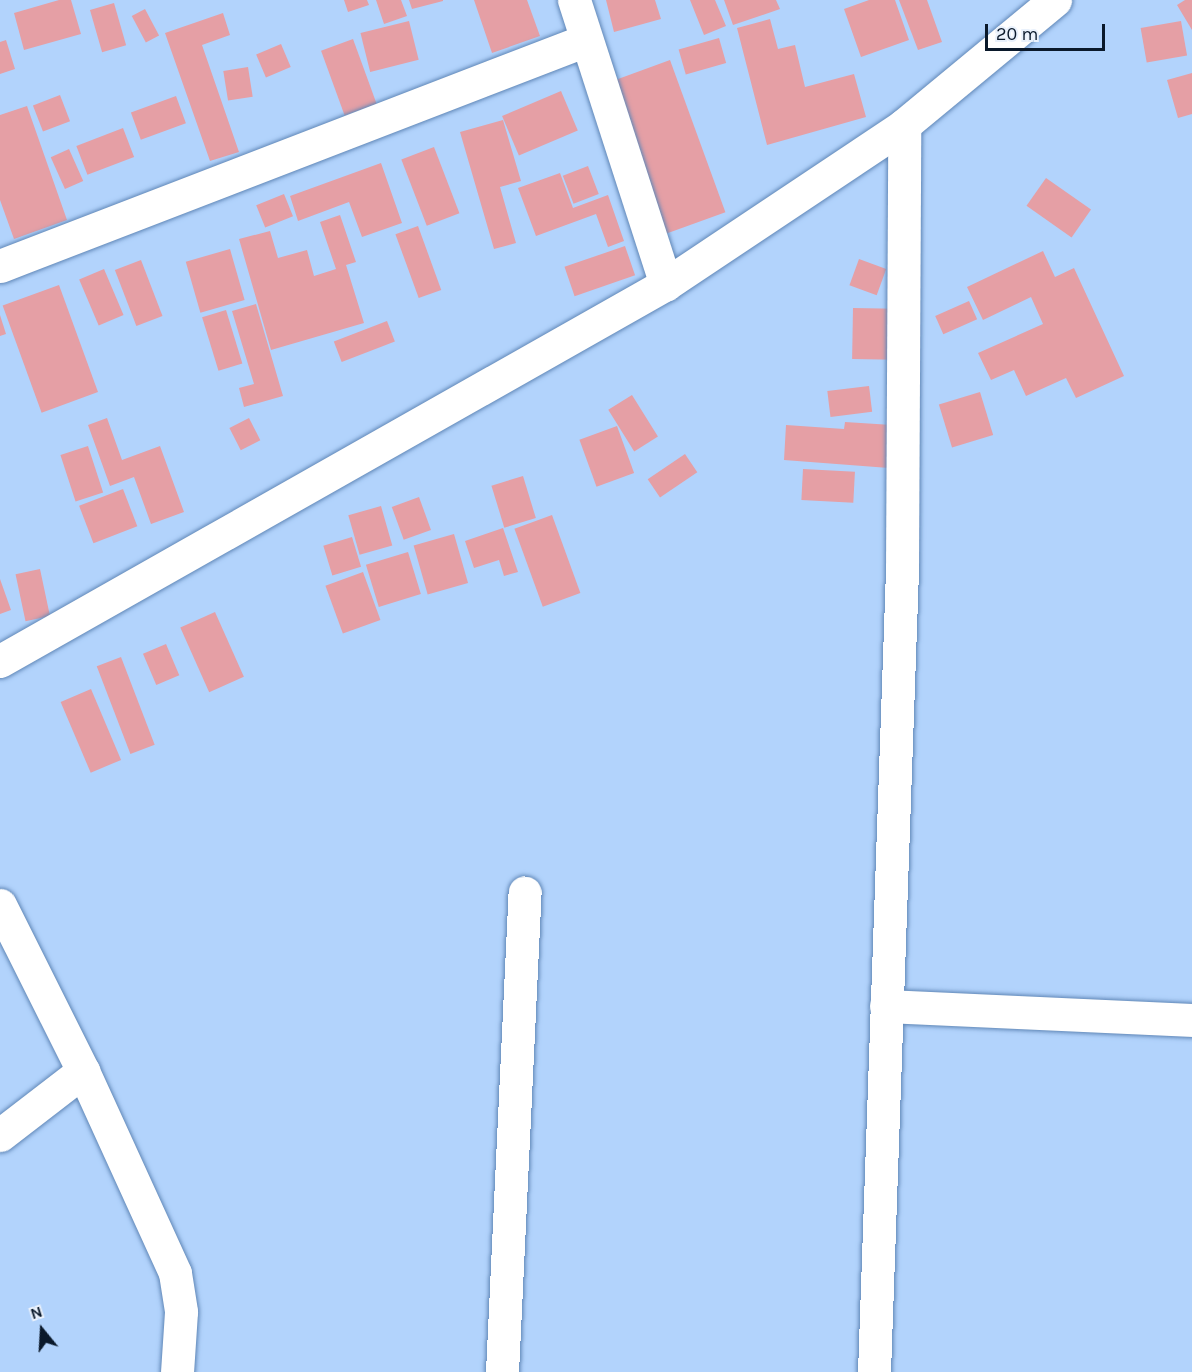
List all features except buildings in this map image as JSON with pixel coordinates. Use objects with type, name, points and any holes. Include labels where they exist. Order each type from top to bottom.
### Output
[{"type":"street","points":[[574,0],[666,284]]},
{"type":"street","points":[[0,661],[666,284],[904,125],[1055,0]]},
{"type":"street","points":[[0,266],[586,40]]},
{"type":"street","points":[[874,1372],[902,569],[904,125]]},
{"type":"street","points":[[502,1372],[525,893]]},
{"type":"street","points":[[0,905],[83,1071],[175,1273],[181,1312],[177,1372]]},
{"type":"street","points":[[886,1005],[1192,1020]]},
{"type":"street","points":[[0,1135],[83,1071]]}]
